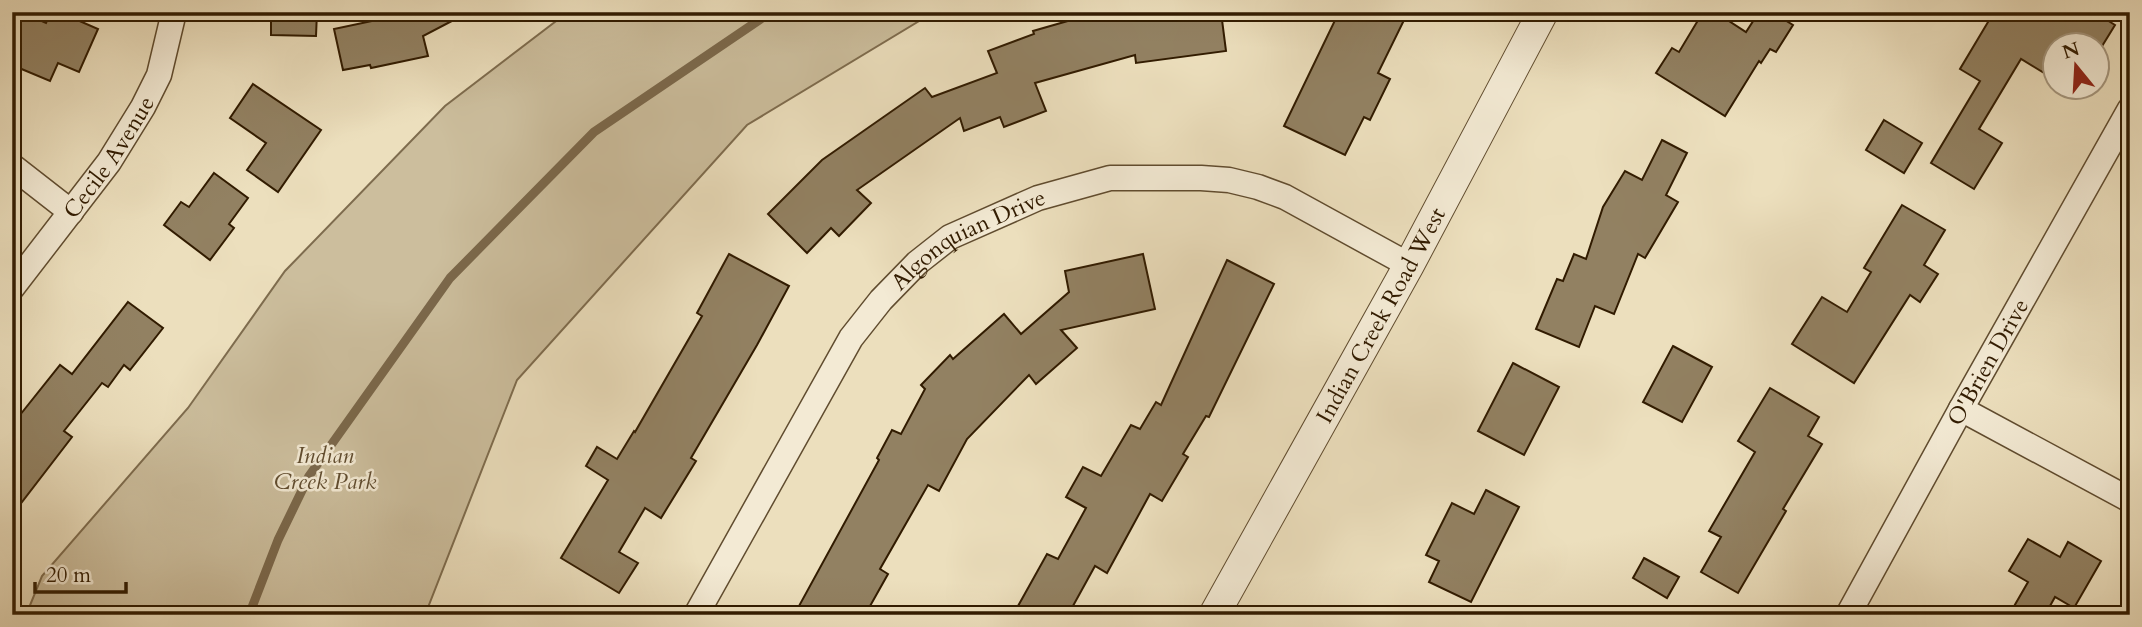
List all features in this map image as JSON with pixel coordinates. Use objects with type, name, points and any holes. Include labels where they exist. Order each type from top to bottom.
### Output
[{"type":"street","name":"Cecile Avenue","points":[[12,288],[109,162],[143,107],[159,75],[174,12]]},
{"type":"street","name":"Indian Creek Road West","points":[[1213,615],[1409,265],[1543,12]]},
{"type":"street","name":"O'Brien Drive","points":[[1849,615],[2130,109]]},
{"type":"street","points":[[12,166],[71,212]]},
{"type":"street","name":"Algonquian Drive","points":[[696,615],[851,338],[880,300],[917,263],[950,237],[1038,198],[1082,184],[1139,176],[1201,177],[1239,183],[1284,197],[1409,265]]},
{"type":"street","points":[[1961,409],[2130,500]]},
{"type":"green space","name":"Indian Creek Park","points":[[568,12],[934,12],[747,125],[517,380],[425,615],[26,615],[42,576],[188,408],[285,271],[445,106]]},
{"type":"building","points":[[12,12],[21,12],[46,23],[51,12],[59,12],[98,29],[79,72],[58,63],[50,81],[12,65]]},
{"type":"building","points":[[271,12],[317,12],[316,36],[271,35]]},
{"type":"building","points":[[370,12],[469,12],[423,36],[428,56],[371,68],[370,65],[343,70],[334,29],[372,21]]},
{"type":"building","points":[[1104,12],[1106,17],[1132,12],[1221,12],[1226,51],[1136,63],[1135,55],[1035,83],[1046,111],[1004,127],[1000,117],[964,131],[960,118],[857,190],[871,203],[839,236],[831,228],[807,253],[768,214],[822,160],[925,88],[932,97],[997,73],[988,51],[1034,34],[1033,31]]},
{"type":"building","points":[[1339,12],[1408,12],[1378,73],[1390,79],[1370,120],[1364,117],[1345,155],[1284,126]]},
{"type":"building","points":[[1703,12],[1715,12],[1746,32],[1759,12],[1772,12],[1793,25],[1776,52],[1770,49],[1761,63],[1759,61],[1725,116],[1656,73],[1672,48],[1679,52]]},
{"type":"building","points":[[1994,12],[2094,12],[2115,25],[2110,33],[2040,32],[2040,71],[2021,59],[1979,129],[2002,143],[1974,189],[1931,163],[1980,81],[1960,69]]},
{"type":"building","points":[[253,84],[321,130],[278,192],[247,170],[266,143],[230,118]]},
{"type":"building","points":[[1884,120],[1922,143],[1904,173],[1866,150]]},
{"type":"building","points":[[1662,140],[1687,153],[1666,195],[1678,202],[1645,258],[1638,254],[1614,314],[1595,306],[1579,347],[1536,329],[1557,279],[1563,281],[1574,254],[1586,259],[1603,207],[1625,171],[1642,180]]},
{"type":"building","points":[[214,173],[248,198],[229,224],[234,228],[210,260],[164,225],[181,202],[189,207]]},
{"type":"building","points":[[1902,205],[1945,230],[1924,265],[1938,274],[1920,302],[1910,295],[1854,383],[1792,344],[1822,297],[1847,312],[1871,272],[1864,268]]},
{"type":"building","points":[[729,254],[789,286],[691,458],[696,461],[661,518],[645,508],[619,552],[638,563],[619,593],[561,558],[608,480],[586,466],[597,447],[617,459],[702,316],[697,313]]},
{"type":"building","points":[[1143,254],[1155,309],[1061,330],[1077,348],[1036,384],[1029,375],[967,439],[939,491],[928,485],[880,569],[888,574],[865,615],[815,615],[799,606],[879,460],[877,458],[892,430],[901,434],[925,389],[921,385],[950,355],[953,359],[1004,314],[1021,334],[1069,292],[1065,271]]},
{"type":"building","points":[[1227,260],[1274,284],[1209,417],[1206,416],[1183,454],[1188,457],[1162,501],[1150,494],[1107,573],[1095,566],[1068,615],[1013,615],[1047,554],[1058,559],[1086,508],[1066,497],[1083,467],[1101,476],[1131,425],[1140,429],[1156,402],[1161,405]]},
{"type":"building","points":[[128,302],[163,328],[130,370],[124,365],[108,387],[102,383],[64,431],[72,437],[12,515],[12,425],[60,365],[72,374]]},
{"type":"building","points":[[1673,346],[1712,367],[1682,422],[1643,402]]},
{"type":"building","points":[[1513,363],[1559,387],[1524,455],[1478,431]]},
{"type":"building","points":[[1770,388],[1819,417],[1808,436],[1822,444],[1738,593],[1701,572],[1721,537],[1709,531],[1755,452],[1738,441]]},
{"type":"building","points":[[1486,490],[1519,507],[1471,602],[1429,582],[1439,561],[1426,555],[1452,503],[1474,514]]},
{"type":"building","points":[[2028,539],[2060,557],[2068,542],[2101,561],[2074,608],[2055,597],[2045,615],[2009,615],[2028,582],[2009,571]]},
{"type":"building","points":[[1644,558],[1679,577],[1667,598],[1633,578]]},
{"type":"waterway","points":[[249,615],[278,540],[309,476],[450,278],[594,132],[771,12]]}]
